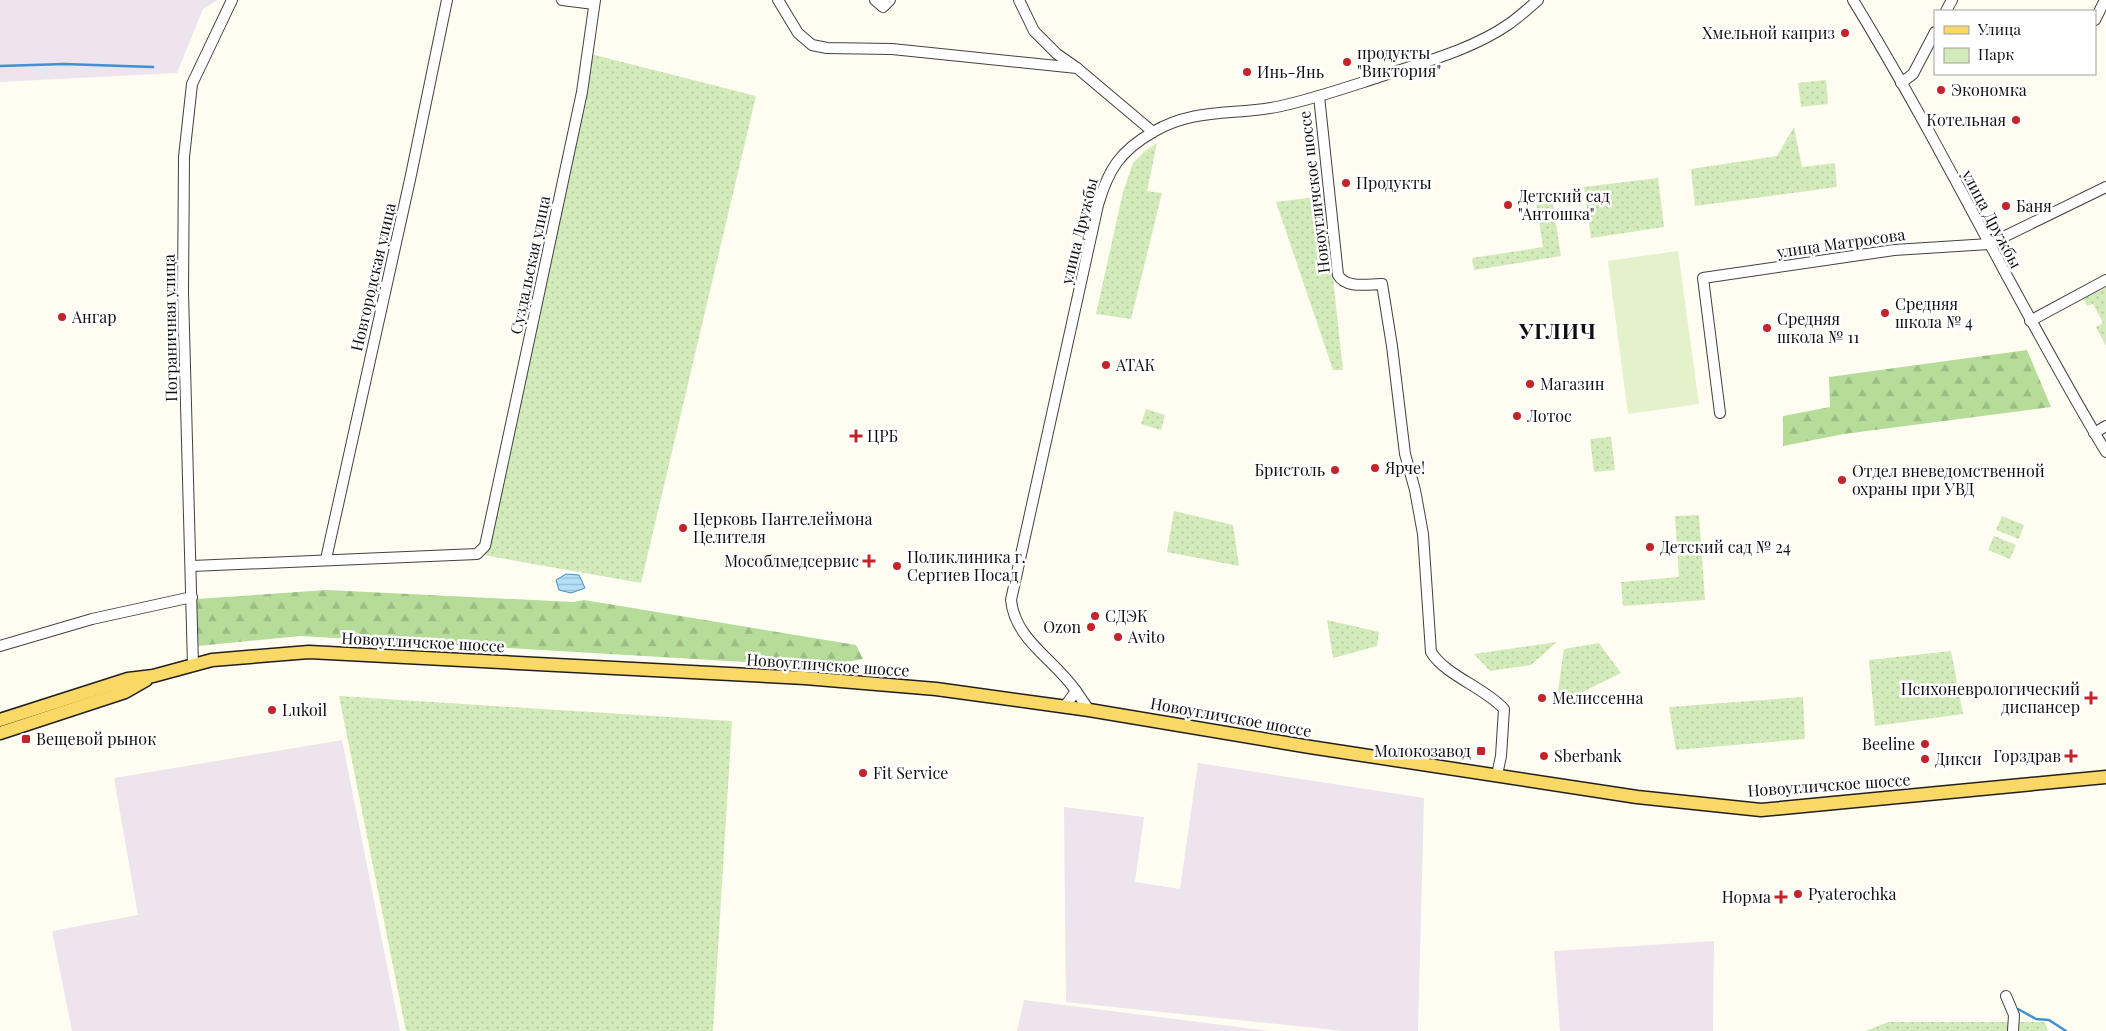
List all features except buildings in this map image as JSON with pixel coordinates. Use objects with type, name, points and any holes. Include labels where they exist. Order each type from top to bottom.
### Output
[{"type":"main road","name":"Новоугличское шоссе","points":[[0,720],[128,679],[153,676],[193,665],[242,656],[309,652],[805,678],[936,689],[1065,706],[1310,747],[1670,802],[1761,810],[2106,777]]},
{"type":"main road","name":"Новоугличское шоссе","points":[[0,732],[125,692],[153,676]]},
{"type":"street","name":"Пограничная улица","points":[[193,665],[192,566],[183,294],[184,157],[192,84],[232,0]]},
{"type":"street","name":"Новгородская улица","points":[[326,560],[411,175],[447,0]]},
{"type":"street","points":[[562,0],[594,2]]},
{"type":"street","points":[[778,0],[798,33],[812,45],[827,48],[892,49],[1077,68]]},
{"type":"street","points":[[875,0],[883,7],[890,0]]},
{"type":"street","points":[[1019,0],[1034,31],[1057,54],[1077,68],[1153,132]]},
{"type":"street","name":"улица Дружбы","points":[[1089,710],[1076,690],[1019,627],[1013,614],[1011,600],[1104,185],[1109,173],[1118,159],[1131,147],[1153,132],[1190,116],[1280,106],[1319,96],[1464,47],[1510,24],[1538,0]]},
{"type":"street","name":"улица Дружбы","points":[[1853,0],[1901,82],[2030,321],[2106,452]]},
{"type":"street","points":[[2096,18],[2106,0]]},
{"type":"street","name":"Суздальская улица","points":[[326,560],[477,554],[485,546],[582,92],[594,2]]},
{"type":"street","points":[[1901,82],[1913,74],[1934,34]]},
{"type":"street","name":"Новоугличское шоссе","points":[[1319,96],[1338,275],[1341,280],[1351,284],[1382,284],[1392,346],[1405,454],[1415,490],[1423,534],[1431,652],[1437,661],[1484,692],[1504,709],[1497,775]]},
{"type":"street","name":"улица Матросова","points":[[1720,413],[1703,278],[1894,250],[1989,244],[2106,187]]},
{"type":"street","points":[[2030,321],[2106,280]]},
{"type":"street","points":[[2094,433],[2106,426]]},
{"type":"street","points":[[192,566],[326,560]]},
{"type":"street","points":[[0,646],[110,614],[192,597]]},
{"type":"street","points":[[1065,706],[1076,690]]},
{"type":"street","points":[[2006,996],[2014,1015],[2013,1031]]},
{"type":"shaded area","points":[[0,0],[218,0],[203,9],[177,73],[0,82]]},
{"type":"shaded area","points":[[342,740],[400,1031],[72,1031],[52,931],[138,915],[114,778]]},
{"type":"shaded area","points":[[1198,763],[1424,798],[1418,1031],[1343,1031],[1066,1002],[1064,807],[1144,817],[1135,882],[1180,889]]},
{"type":"shaded area","points":[[1714,941],[1713,1031],[1560,1031],[1554,951]]},
{"type":"shaded area","points":[[1024,1000],[1270,1031],[1017,1031]]},
{"type":"green space","points":[[587,53],[756,96],[641,583],[483,555]]},
{"type":"green space","points":[[1826,80],[1828,104],[1801,107],[1798,83]]},
{"type":"green space","points":[[1794,127],[1802,167],[1835,163],[1837,187],[1695,206],[1691,169],[1777,156]]},
{"type":"green space","points":[[1157,143],[1147,191],[1162,193],[1131,319],[1096,314],[1123,192],[1133,163],[1145,151]]},
{"type":"green space","points":[[1658,178],[1664,227],[1591,238],[1584,187]]},
{"type":"green space","points":[[1324,196],[1343,370],[1333,370],[1276,202]]},
{"type":"green space","points":[[1552,198],[1561,256],[1474,270],[1472,258],[1543,247],[1536,201]]},
{"type":"green space","points":[[1678,251],[1699,404],[1628,414],[1608,261]]},
{"type":"green space","points":[[2106,287],[2106,346],[2096,327],[2103,323],[2093,304],[2087,306],[2083,299]]},
{"type":"green space","points":[[2027,350],[2051,407],[1844,434],[1783,446],[1783,416],[1830,407],[1829,377]]},
{"type":"green space","points":[[1146,409],[1165,415],[1161,430],[1141,424]]},
{"type":"green space","points":[[1611,437],[1615,470],[1594,472],[1590,439]]},
{"type":"green space","points":[[1174,511],[1233,525],[1239,566],[1167,552]]},
{"type":"green space","points":[[1699,515],[1705,600],[1623,606],[1621,582],[1679,577],[1675,516]]},
{"type":"green space","points":[[2002,516],[2024,525],[2019,539],[1996,530]]},
{"type":"green space","points":[[1994,536],[2016,545],[2010,559],[1988,550]]},
{"type":"green space","points":[[327,590],[573,602],[584,600],[856,645],[863,659],[829,665],[763,663],[301,636],[198,646],[196,599]]},
{"type":"green space","points":[[1327,620],[1379,632],[1377,646],[1333,658]]},
{"type":"green space","points":[[1557,642],[1531,665],[1490,671],[1474,654]]},
{"type":"green space","points":[[1599,643],[1621,673],[1556,705],[1564,649]]},
{"type":"green space","points":[[1951,651],[1963,714],[1875,726],[1869,660]]},
{"type":"green space","points":[[339,696],[732,721],[713,1031],[406,1031]]},
{"type":"green space","points":[[1803,697],[1805,739],[1676,750],[1669,707]]},
{"type":"green space","points":[[1888,1022],[2045,1022],[2048,1031],[1866,1031]]},
{"type":"water","points":[[566,574],[579,575],[585,588],[571,593],[559,590],[556,580]]},
{"type":"waterway","points":[[0,66],[64,64],[153,67]]},
{"type":"waterway","points":[[2018,1009],[2036,1019],[2049,1020],[2066,1031]]},
{"type":"place","name":"Хмельной каприз","points":[[1845,33]]},
{"type":"place","name":"продукты \"Виктория\"","points":[[1347,62]]},
{"type":"place","name":"Инь-Янь","points":[[1247,72]]},
{"type":"place","name":"Экономка","points":[[1941,90]]},
{"type":"place","name":"Котельная","points":[[2016,120]]},
{"type":"place","name":"Продукты","points":[[1346,183]]},
{"type":"place","name":"Детский сад \"Антошка\"","points":[[1508,205]]},
{"type":"place","name":"Баня","points":[[2006,206]]},
{"type":"place","name":"Средняя школа № 4","points":[[1885,313]]},
{"type":"place","name":"Ангар","points":[[62,317]]},
{"type":"place","name":"Средняя школа № 11","points":[[1767,328]]},
{"type":"place","name":"АТАК","points":[[1106,365]]},
{"type":"place","name":"Магазин","points":[[1530,384]]},
{"type":"place","name":"Лотос","points":[[1517,416]]},
{"type":"place","name":"ЦРБ","points":[[856,436]]},
{"type":"place","name":"Ярче!","points":[[1375,468]]},
{"type":"place","name":"Бристоль","points":[[1335,470]]},
{"type":"place","name":"Отдел вневедомственной охраны при УВД","points":[[1842,480]]},
{"type":"place","name":"Церковь Пантелеймона Целителя","points":[[683,528]]},
{"type":"place","name":"Детский сад № 24","points":[[1650,547]]},
{"type":"place","name":"Мособлмедсервис","points":[[869,561]]},
{"type":"place","name":"Поликлиника г. Сергиев Посад","points":[[897,566]]},
{"type":"place","name":"СДЭК","points":[[1095,616]]},
{"type":"place","name":"Ozon","points":[[1091,627]]},
{"type":"place","name":"Avito","points":[[1118,637]]},
{"type":"place","name":"Мелиссенна","points":[[1542,698]]},
{"type":"place","name":"Психоневрологический диспансер","points":[[2091,698]]},
{"type":"place","name":"Lukoil","points":[[272,710]]},
{"type":"place","name":"Вещевой рынок","points":[[26,739]]},
{"type":"place","name":"Beeline","points":[[1925,744]]},
{"type":"place","name":"Молокозавод","points":[[1481,751]]},
{"type":"place","name":"Sberbank","points":[[1544,756]]},
{"type":"place","name":"Горздрав","points":[[2071,756]]},
{"type":"place","name":"Дикси","points":[[1925,759]]},
{"type":"place","name":"Fit Service","points":[[863,773]]},
{"type":"place","name":"Pyaterochka","points":[[1798,894]]},
{"type":"place","name":"Норма","points":[[1781,897]]},
{"type":"district","name":"УГЛИЧ","points":[[1558,332]]}]
